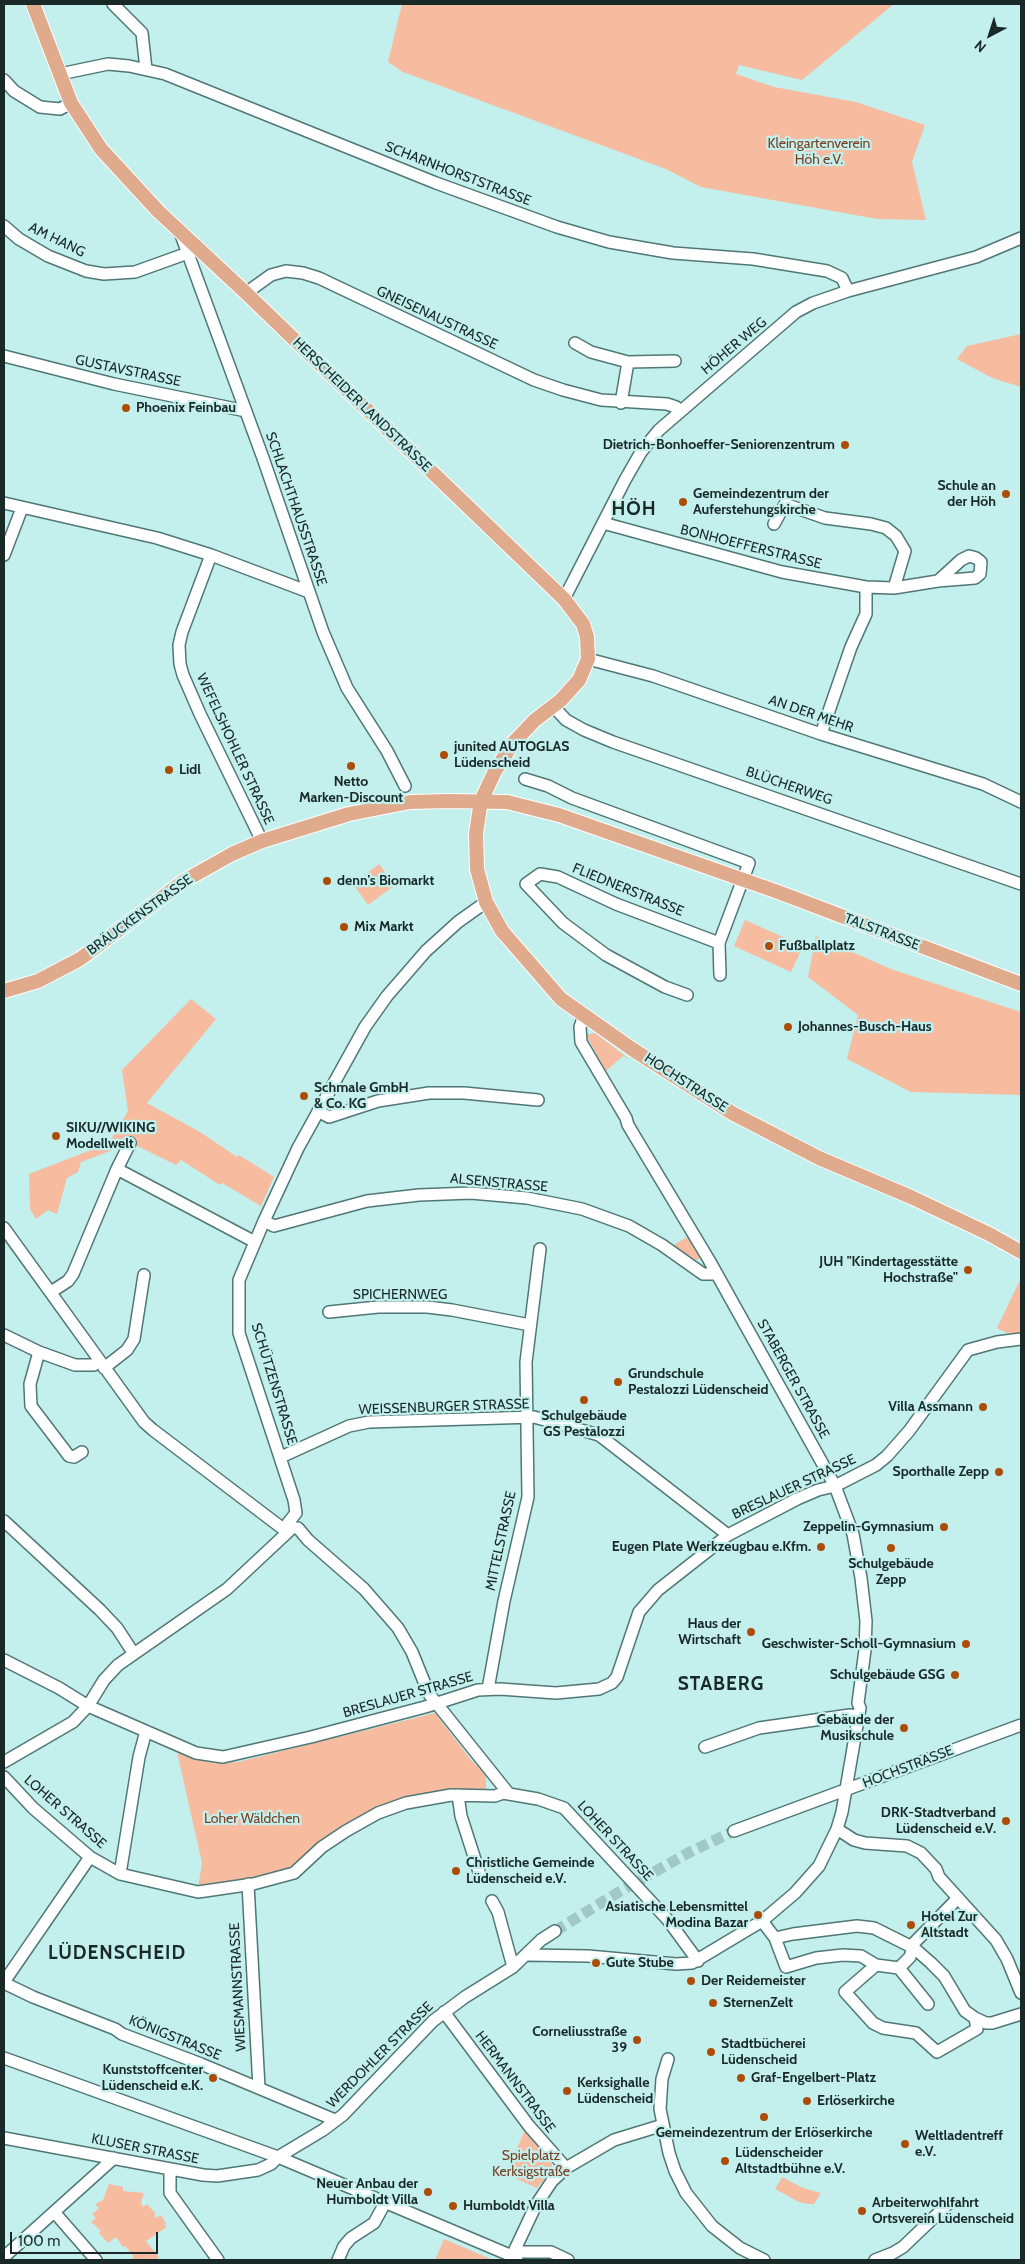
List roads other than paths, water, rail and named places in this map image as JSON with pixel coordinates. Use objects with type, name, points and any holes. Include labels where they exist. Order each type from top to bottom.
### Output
[{"type":"main road","name":"HERSCHEIDER LANDSTRASSE","points":[[33,4],[71,103],[101,149],[158,211],[246,293],[564,599],[582,624],[587,637],[588,659],[579,680],[553,706],[524,730],[513,743],[492,776],[482,801]]},
{"type":"main road","name":"BRÄUCKENSTRASSE","points":[[4,991],[38,981],[80,959],[184,881],[232,854],[262,841],[349,814],[390,806],[424,801],[482,801]]},
{"type":"main road","name":"TALSTRASSE","points":[[482,801],[520,804],[559,815],[744,880],[1021,984]]},
{"type":"main road","name":"HOCHSTRASSE","points":[[482,801],[476,844],[478,874],[486,902],[502,931],[560,999],[749,1123],[820,1158],[912,1197],[989,1234],[1021,1252]]},
{"type":"street","points":[[113,4],[142,33],[146,70]]},
{"type":"street","name":"SCHARNHORSTSTRASSE","points":[[60,74],[108,64],[165,74],[436,183],[557,227],[609,242],[673,253],[753,259],[826,271],[842,278],[848,291]]},
{"type":"street","points":[[4,80],[14,91],[40,106],[60,109],[71,103]]},
{"type":"street","name":"AM HANG","points":[[4,226],[19,239],[48,256],[86,271],[104,274],[136,272],[188,253]]},
{"type":"street","name":"SCHLACHTHAUSSTRASSE","points":[[180,232],[246,411],[323,632],[347,688],[387,751],[405,786]]},
{"type":"street","name":"HÖHER WEG","points":[[564,599],[641,452],[660,430],[796,312],[814,303],[848,291],[976,257],[1021,238]]},
{"type":"street","name":"GNEISENAUSTRASSE","points":[[246,293],[271,275],[286,271],[303,273],[319,278],[534,380],[573,393],[621,403],[673,405],[681,412]]},
{"type":"street","points":[[575,343],[592,352],[628,362],[675,361]]},
{"type":"street","name":"GUSTAVSTRASSE","points":[[4,356],[114,384],[246,411]]},
{"type":"street","points":[[621,403],[628,362]]},
{"type":"street","points":[[4,503],[140,534],[211,555],[309,592]]},
{"type":"street","name":"BONHOEFFERSTRASSE","points":[[774,524],[786,504],[825,518],[872,524],[886,528],[903,544],[905,550],[894,588]]},
{"type":"street","points":[[4,554],[22,508]]},
{"type":"street","name":"BONHOEFFERSTRASSE","points":[[603,523],[782,572],[866,587],[894,588],[938,581]]},
{"type":"street","name":"WEFELSHOHLER STRASSE","points":[[211,555],[182,632],[179,645],[180,664],[200,714],[262,841]]},
{"type":"street","points":[[822,734],[851,647],[866,614],[866,587]]},
{"type":"street","name":"AN DER MEHR","points":[[588,659],[653,676],[822,734],[983,784],[1021,802]]},
{"type":"street","name":"BLÜCHERWEG","points":[[553,706],[566,720],[584,730],[640,752],[1021,884]]},
{"type":"street","points":[[525,779],[548,786],[572,798],[749,863],[719,943],[720,975]]},
{"type":"street","name":"FLIEDNERSTRASSE","points":[[687,995],[658,984],[606,956],[562,923],[526,884],[540,874],[558,877],[616,904],[719,943]]},
{"type":"street","name":"SCHÜTZENSTRASSE","points":[[4,1762],[73,1722],[88,1706],[108,1674],[227,1589],[289,1531],[288,1523],[296,1513],[281,1457],[239,1333],[240,1280],[264,1221],[318,1111],[354,1044],[387,996],[426,951],[448,930],[486,902]]},
{"type":"street","name":"STABERGER STRASSE","points":[[584,1016],[580,1027],[581,1042],[717,1274],[835,1486],[853,1534],[862,1578],[866,1621],[864,1657],[858,1703],[860,1708],[847,1790]]},
{"type":"street","points":[[318,1111],[329,1117],[368,1103],[422,1094],[464,1093],[538,1100]]},
{"type":"street","points":[[51,1292],[68,1281],[73,1274],[117,1169],[130,1143]]},
{"type":"street","points":[[117,1169],[255,1242]]},
{"type":"street","name":"ALSENSTRASSE","points":[[264,1221],[274,1226],[367,1201],[426,1194],[471,1193],[527,1198],[582,1209],[629,1226],[662,1245],[703,1274],[717,1274]]},
{"type":"street","points":[[4,1228],[102,1365],[152,1430],[282,1528],[298,1528],[308,1540],[364,1589],[384,1611],[412,1652],[429,1694],[509,1794]]},
{"type":"street","name":"MITTELSTRASSE","points":[[488,1689],[504,1601],[528,1497],[526,1362],[540,1250]]},
{"type":"street","points":[[4,1335],[39,1352],[75,1365],[102,1365],[127,1350],[134,1339],[144,1275]]},
{"type":"street","name":"SPICHERNWEG","points":[[329,1312],[378,1307],[427,1307],[530,1325]]},
{"type":"street","name":"BRESLAUER STRASSE","points":[[4,1660],[46,1681],[88,1706],[196,1753],[223,1757],[311,1737],[488,1689],[556,1693],[599,1689],[612,1683],[621,1670],[639,1612],[648,1599],[728,1535],[798,1499],[818,1490],[835,1486],[876,1465],[887,1456],[909,1431],[968,1350],[997,1342],[1021,1339]]},
{"type":"street","points":[[39,1352],[29,1390],[34,1412],[69,1456],[76,1457],[82,1452]]},
{"type":"street","name":"WEISSENBURGER STRASSE","points":[[281,1457],[349,1426],[369,1422],[527,1418],[542,1420],[599,1436],[728,1535]]},
{"type":"street","points":[[4,1521],[100,1610],[117,1628],[134,1654]]},
{"type":"street","points":[[705,1747],[759,1728],[850,1715],[859,1716]]},
{"type":"street","name":"HOCHSTRASSE","points":[[698,1961],[762,1921],[796,1893],[814,1873],[837,1829],[847,1790],[1021,1725]]},
{"type":"street","points":[[120,1874],[146,1731]]},
{"type":"street","name":"LOHER STRASSE","points":[[4,1777],[33,1808],[90,1857],[120,1874],[198,1892],[248,1884],[294,1872],[333,1839],[389,1808],[417,1800],[458,1795],[495,1796],[503,1793],[538,1800],[564,1808],[668,1920],[698,1961]]},
{"type":"street","points":[[734,1831],[847,1790]]},
{"type":"street","points":[[458,1795],[461,1816],[480,1875]]},
{"type":"street","points":[[837,1829],[854,1840],[866,1843],[894,1844],[915,1849],[936,1869],[939,1877],[996,1940],[1007,1959],[1021,1993]]},
{"type":"street","points":[[4,1983],[90,1857]]},
{"type":"street","name":"WIESMANNSTRASSE","points":[[248,1884],[259,2088]]},
{"type":"street","points":[[899,1968],[910,1957],[914,1943],[958,1898]]},
{"type":"street","points":[[492,1902],[498,1912],[513,1968]]},
{"type":"street","points":[[762,1921],[775,1938],[786,1967],[816,1958],[842,1954],[861,1956],[876,1965],[899,1968],[928,2004]]},
{"type":"street","points":[[775,1938],[813,1931],[866,1926],[874,1928],[914,1948],[944,1976],[965,2011],[975,2018],[986,2023],[992,2023],[1021,2014]]},
{"type":"street","name":"WERDOHLER STRASSE","points":[[278,2157],[335,2120],[351,2107],[413,2041],[444,2012],[513,1968],[542,1940],[555,1931]]},
{"type":"street","points":[[528,1955],[588,1956],[686,1964],[698,1961]]},
{"type":"street","points":[[876,1965],[845,1992],[873,2023],[883,2028],[916,2032],[936,2052],[977,2029],[975,2018]]},
{"type":"street","name":"KÖNIGSTRASSE","points":[[4,1983],[32,1997],[116,2029],[122,2034],[201,2064],[335,2120]]},
{"type":"street","name":"HERMANNSTRASSE","points":[[444,2012],[529,2126],[566,2168]]},
{"type":"street","points":[[4,2058],[278,2157],[513,2259]]},
{"type":"street","points":[[668,2059],[661,2094],[663,2125],[675,2171],[686,2194],[699,2211],[731,2242],[764,2260]]},
{"type":"street","points":[[513,2259],[540,2200],[552,2181],[566,2168],[614,2140],[663,2125]]},
{"type":"street","name":"KLUSER STRASSE","points":[[4,2138],[217,2176],[258,2170],[271,2164],[278,2157]]},
{"type":"street","points":[[4,2256],[55,2213],[114,2158]]},
{"type":"street","points":[[170,2168],[168,2186],[170,2193],[218,2260]]},
{"type":"street","points":[[338,2260],[344,2246],[351,2238],[374,2223],[385,2203]]},
{"type":"street","points":[[875,2260],[896,2251],[949,2204]]},
{"type":"street","points":[[55,2213],[96,2260]]},
{"type":"street","points":[[513,2259],[521,2252],[551,2252],[568,2260]]},
{"type":"tunnel","points":[[555,1931],[688,1853],[734,1831]]},
{"type":"place","name":"Phoenix Feinbau","points":[[126,408]]},
{"type":"place","name":"Dietrich-Bonhoeffer-Seniorenzentrum","points":[[845,445]]},
{"type":"place","name":"Schule an der Höh","points":[[1006,494]]},
{"type":"place","name":"Gemeindezentrum der Auferstehungskirche","points":[[683,502]]},
{"type":"place","name":"junited AUTOGLAS Lüdenscheid","points":[[444,755]]},
{"type":"place","name":"Netto Marken-Discount","points":[[351,766]]},
{"type":"place","name":"Lidl","points":[[169,770]]},
{"type":"place","name":"denn's Biomarkt","points":[[327,881]]},
{"type":"place","name":"Mix Markt","points":[[344,927]]},
{"type":"place","name":"Fußballplatz","points":[[769,946]]},
{"type":"place","name":"Johannes-Busch-Haus","points":[[788,1027]]},
{"type":"place","name":"Schmale GmbH & Co. KG","points":[[304,1096]]},
{"type":"place","name":"SIKU//WIKING Modellwelt","points":[[56,1136]]},
{"type":"place","name":"JUH \"Kindertagesstätte Hochstraße\"","points":[[968,1270]]},
{"type":"place","name":"Grundschule Pestalozzi Lüdenscheid","points":[[618,1382]]},
{"type":"place","name":"Schulgebäude GS Pestalozzi","points":[[584,1400]]},
{"type":"place","name":"Villa Assmann","points":[[983,1407]]},
{"type":"place","name":"Sporthalle Zepp","points":[[999,1472]]},
{"type":"place","name":"Zeppelin-Gymnasium","points":[[944,1527]]},
{"type":"place","name":"Eugen Plate Werkzeugbau e.Kfm.","points":[[821,1547]]},
{"type":"place","name":"Schulgebäude Zepp","points":[[891,1548]]},
{"type":"place","name":"Haus der Wirtschaft","points":[[751,1632]]},
{"type":"place","name":"Geschwister-Scholl-Gymnasium","points":[[966,1644]]},
{"type":"place","name":"Schulgebäude GSG","points":[[955,1675]]},
{"type":"place","name":"Gebäude der Musikschule","points":[[904,1728]]},
{"type":"place","name":"DRK-Stadtverband Lüdenscheid e.V.","points":[[1006,1821]]},
{"type":"place","name":"Christliche Gemeinde Lüdenscheid e.V.","points":[[456,1871]]},
{"type":"place","name":"Asiatische Lebensmittel Modina Bazar","points":[[758,1915]]},
{"type":"place","name":"Hotel Zur Altstadt","points":[[911,1925]]},
{"type":"place","name":"Gute Stube","points":[[596,1963]]},
{"type":"place","name":"Der Reidemeister","points":[[691,1981]]},
{"type":"place","name":"SternenZelt","points":[[713,2003]]},
{"type":"place","name":"Corneliusstraße 39","points":[[637,2040]]},
{"type":"place","name":"Stadtbücherei Lüdenscheid","points":[[711,2052]]},
{"type":"place","name":"Kunststoffcenter Lüdenscheid e.K.","points":[[213,2078]]},
{"type":"place","name":"Graf-Engelbert-Platz","points":[[741,2078]]},
{"type":"place","name":"Kerksighalle Lüdenscheid","points":[[567,2091]]},
{"type":"place","name":"Erlöserkirche","points":[[807,2101]]},
{"type":"place","name":"Gemeindezentrum der Erlöserkirche","points":[[764,2117]]},
{"type":"place","name":"Weltladentreff e.V.","points":[[905,2144]]},
{"type":"place","name":"Lüdenscheider Altstadtbühne e.V.","points":[[725,2161]]},
{"type":"place","name":"Neuer Anbau der Humboldt Villa","points":[[428,2192]]},
{"type":"place","name":"Humboldt Villa","points":[[453,2206]]},
{"type":"place","name":"Arbeiterwohlfahrt Ortsverein Lüdenscheid","points":[[862,2211]]},
{"type":"district","name":"HÖH","points":[[634,509]]},
{"type":"district","name":"STABERG","points":[[721,1684]]},
{"type":"district","name":"LÜDENSCHEID","points":[[117,1953]]},
{"type":"park label","name":"Kleingartenverein Höh e.V.","points":[[819,152]]},
{"type":"park label","name":"Loher Wäldchen","points":[[252,1819]]},
{"type":"park label","name":"Spielplatz Kerksigstraße","points":[[531,2164]]}]
